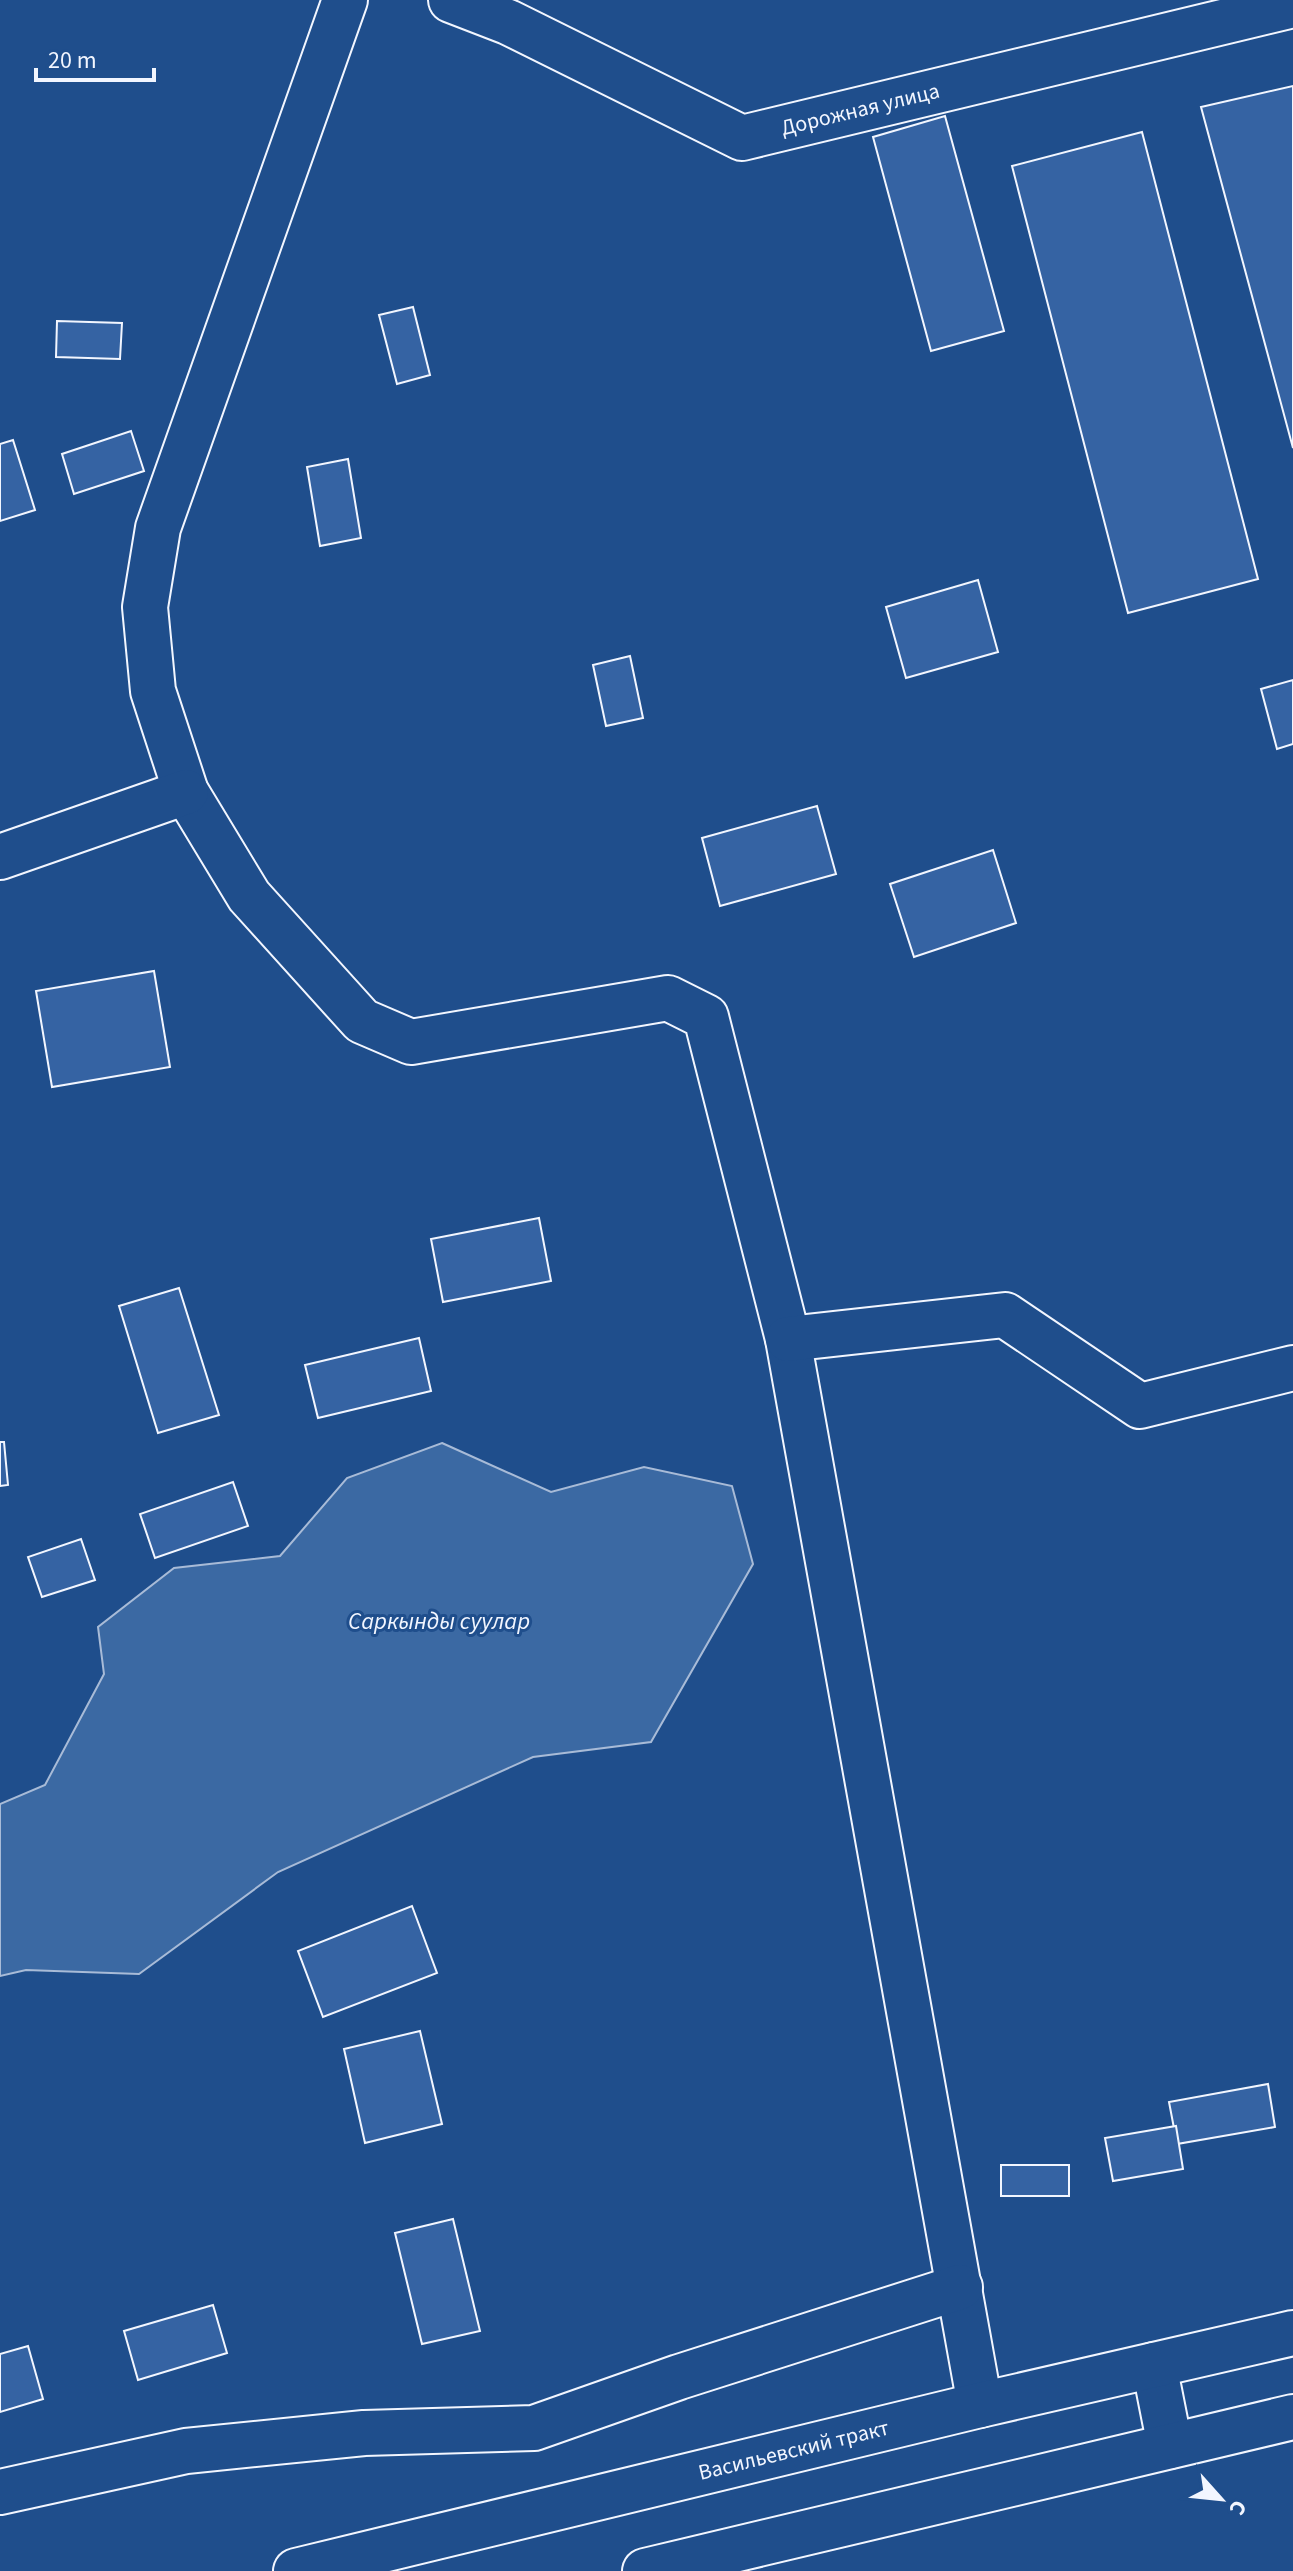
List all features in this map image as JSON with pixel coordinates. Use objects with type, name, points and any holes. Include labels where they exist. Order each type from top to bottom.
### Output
[{"type":"street","points":[[345,0],[158,528],[145,607],[153,691],[186,792],[249,896],[362,1021],[411,1042],[668,998],[706,1017],[788,1339],[980,2405]]},
{"type":"street","name":"Дорожная улица","points":[[451,0],[508,22],[742,138],[1293,5]]},
{"type":"street","points":[[0,857],[186,792]]},
{"type":"street","points":[[788,1339],[1005,1315],[1140,1406],[1293,1368]]},
{"type":"street","points":[[0,2492],[186,2451],[364,2433],[534,2428],[679,2377],[960,2287]]},
{"type":"street","name":"Васильевский тракт","points":[[296,2571],[980,2405],[1293,2333]]},
{"type":"street","points":[[1154,2365],[1170,2446]]},
{"type":"street","points":[[645,2571],[1293,2417]]},
{"type":"water","name":"Саркынды суулар","points":[[442,1443],[551,1492],[644,1467],[732,1486],[753,1564],[651,1742],[533,1757],[278,1872],[139,1974],[26,1970],[0,1976],[0,1804],[45,1785],[104,1674],[98,1627],[174,1568],[280,1556],[347,1478]]},
{"type":"building","points":[[1293,86],[1293,448],[1201,107]]},
{"type":"building","points":[[945,116],[1004,331],[931,351],[873,137]]},
{"type":"building","points":[[1142,132],[1258,579],[1128,613],[1012,166]]},
{"type":"building","points":[[413,307],[430,375],[397,384],[379,315]]},
{"type":"building","points":[[57,321],[122,323],[120,359],[56,357]]},
{"type":"building","points":[[131,431],[144,471],[74,494],[62,454]]},
{"type":"building","points":[[13,440],[35,510],[0,521],[0,444]]},
{"type":"building","points":[[348,459],[361,538],[320,546],[307,467]]},
{"type":"building","points":[[978,580],[998,652],[906,678],[886,607]]},
{"type":"building","points":[[630,656],[643,718],[606,726],[593,665]]},
{"type":"building","points":[[1293,680],[1293,744],[1277,749],[1261,689]]},
{"type":"building","points":[[817,806],[836,874],[720,906],[702,838]]},
{"type":"building","points":[[993,850],[1016,923],[914,957],[890,884]]},
{"type":"building","points":[[154,971],[170,1067],[52,1087],[36,991]]},
{"type":"building","points":[[539,1218],[551,1281],[443,1302],[431,1239]]},
{"type":"building","points":[[179,1288],[219,1415],[158,1433],[119,1306]]},
{"type":"building","points":[[419,1338],[431,1391],[318,1418],[305,1365]]},
{"type":"building","points":[[0,1442],[4,1442],[8,1485],[0,1486]]},
{"type":"building","points":[[233,1482],[248,1526],[155,1558],[140,1514]]},
{"type":"building","points":[[81,1539],[95,1580],[42,1597],[28,1557]]},
{"type":"building","points":[[412,1906],[437,1973],[323,2017],[298,1951]]},
{"type":"building","points":[[420,2031],[442,2124],[365,2143],[344,2049]]},
{"type":"building","points":[[1268,2084],[1275,2127],[1177,2144],[1169,2102]]},
{"type":"building","points":[[1176,2126],[1183,2169],[1113,2181],[1105,2138]]},
{"type":"building","points":[[1001,2165],[1069,2165],[1069,2196],[1001,2196]]},
{"type":"building","points":[[453,2219],[480,2331],[422,2344],[395,2233]]},
{"type":"building","points":[[213,2305],[227,2353],[138,2380],[124,2331]]},
{"type":"building","points":[[28,2346],[43,2399],[0,2412],[0,2354]]}]
